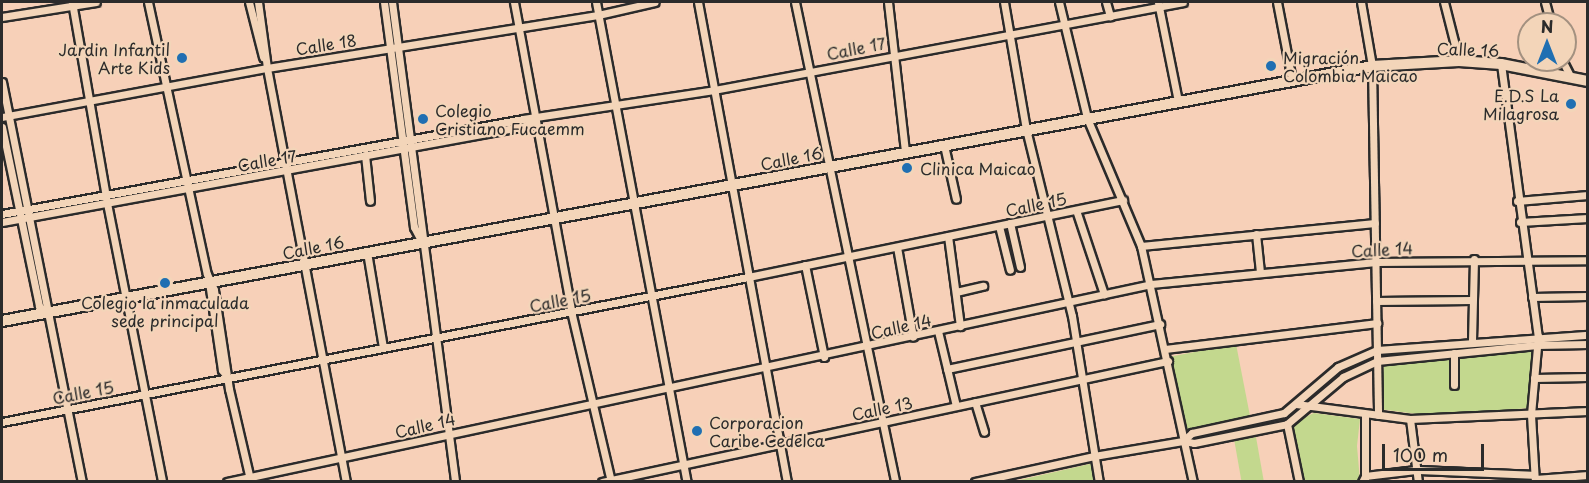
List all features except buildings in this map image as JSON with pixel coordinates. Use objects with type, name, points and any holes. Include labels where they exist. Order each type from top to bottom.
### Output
[{"type":"highway","name":"Calle 16","points":[[2,321],[1372,66],[1459,61],[1501,64],[1587,81]]},
{"type":"street","points":[[2,17],[72,4],[96,2]]},
{"type":"street","points":[[148,2],[209,282],[222,369],[228,378],[250,479]]},
{"type":"street","points":[[249,2],[267,68]]},
{"type":"street","points":[[258,2],[267,68],[307,264],[346,482]]},
{"type":"street","points":[[384,2],[393,47],[422,242],[455,482]]},
{"type":"street","points":[[392,2],[393,47]]},
{"type":"street","points":[[514,2],[571,311],[590,402],[611,480]]},
{"type":"street","points":[[596,2],[687,482]]},
{"type":"street","name":"Calle 18","points":[[5,116],[267,68],[598,15],[655,2]]},
{"type":"street","points":[[698,2],[787,482]]},
{"type":"street","points":[[795,2],[813,71],[895,482]]},
{"type":"street","points":[[888,2],[892,55],[905,152]]},
{"type":"street","points":[[1004,2],[1007,34],[1026,129],[1077,342],[1099,482]]},
{"type":"street","points":[[1059,2],[1087,118],[1141,246],[1193,482]]},
{"type":"street","points":[[1106,2],[1110,16]]},
{"type":"street","name":"Calle 17","points":[[2,222],[29,212],[106,200],[535,120],[714,90],[1110,16],[1159,4],[1183,2]]},
{"type":"street","points":[[1277,2],[1292,80]]},
{"type":"street","points":[[1361,2],[1372,66],[1378,415]]},
{"type":"street","points":[[1444,2],[1459,61]]},
{"type":"street","points":[[72,4],[106,200],[162,482]]},
{"type":"street","points":[[1159,4],[1179,101]]},
{"type":"street","points":[[1501,64],[1517,201],[1538,336],[1531,415],[1535,478]]},
{"type":"street","points":[[1568,72],[1571,78]]},
{"type":"street","points":[[2,82],[5,116],[29,212],[48,304],[45,312]]},
{"type":"street","points":[[2,127],[39,306],[45,312],[82,482]]},
{"type":"street","name":"Calle 17","points":[[286,166],[365,155],[407,144]]},
{"type":"street","points":[[944,145],[956,199]]},
{"type":"street","points":[[365,155],[370,201]]},
{"type":"street","points":[[1517,201],[1587,195]]},
{"type":"street","name":"Calle 15","points":[[2,422],[849,257],[1123,200]]},
{"type":"street","points":[[1076,210],[1104,294]]},
{"type":"street","name":"Calle 17","points":[[2,214],[20,214]]},
{"type":"street","points":[[1520,222],[1587,218]]},
{"type":"street","points":[[1010,223],[1020,267]]},
{"type":"street","points":[[1141,246],[1375,223]]},
{"type":"street","points":[[999,226],[1010,270]]},
{"type":"street","points":[[1256,234],[1260,273]]},
{"type":"street","points":[[948,236],[960,326]]},
{"type":"street","points":[[897,247],[913,337]]},
{"type":"street","points":[[367,252],[383,348]]},
{"type":"street","points":[[1472,342],[1474,259]]},
{"type":"street","name":"Calle 14","points":[[227,482],[342,459],[447,433],[590,402],[824,357],[1151,284],[1376,262],[1474,259],[1587,260]]},
{"type":"street","points":[[805,265],[824,357]]},
{"type":"street","points":[[956,292],[983,286]]},
{"type":"street","points":[[1532,297],[1587,296]]},
{"type":"street","points":[[1376,301],[1472,300]]},
{"type":"street","points":[[1165,349],[1377,323]]},
{"type":"street","points":[[947,369],[1160,324]]},
{"type":"street","points":[[938,331],[956,406]]},
{"type":"street","points":[[1184,441],[1192,434],[1269,418],[1296,404],[1338,367],[1377,350],[1538,336],[1587,335]]},
{"type":"street","points":[[975,482],[1094,456],[1184,441],[1194,443],[1287,424],[1343,377],[1377,361],[1537,345],[1587,344]]},
{"type":"street","points":[[1454,353],[1454,385]]},
{"type":"street","name":"Calle 13","points":[[602,482],[1168,361]]},
{"type":"street","points":[[1534,378],[1587,377]]},
{"type":"street","points":[[975,402],[984,432]]},
{"type":"street","points":[[1296,404],[1410,419],[1587,411]]},
{"type":"street","points":[[1365,414],[1364,480],[1416,470],[1535,478],[1587,475]]},
{"type":"street","points":[[1410,419],[1418,482]]},
{"type":"street","points":[[1287,424],[1299,482]]},
{"type":"green space","points":[[1236,344],[1250,418],[1186,430],[1171,357]]},
{"type":"green space","points":[[1533,350],[1529,408],[1432,416],[1379,409],[1384,365]]},
{"type":"green space","points":[[1314,413],[1360,419],[1357,446],[1360,481],[1301,481],[1292,423]]},
{"type":"green space","points":[[1256,437],[1264,481],[1242,482],[1234,441]]},
{"type":"green space","points":[[1094,463],[1098,482],[1010,482]]},
{"type":"place","name":"Jardin Infantil Arte Kids","points":[[182,58]]},
{"type":"place","name":"Migración Colombia Maicao","points":[[1271,66]]},
{"type":"place","name":"E.D.S La Milagrosa","points":[[1571,104]]},
{"type":"place","name":"Colegio Cristiano Fucaemm","points":[[423,119]]},
{"type":"place","name":"Clinica Maicao","points":[[907,168]]},
{"type":"place","name":"Colegio la inmaculada sede principal","points":[[165,283]]},
{"type":"place","name":"Corporacion Caribe Cedelca","points":[[697,431]]}]
